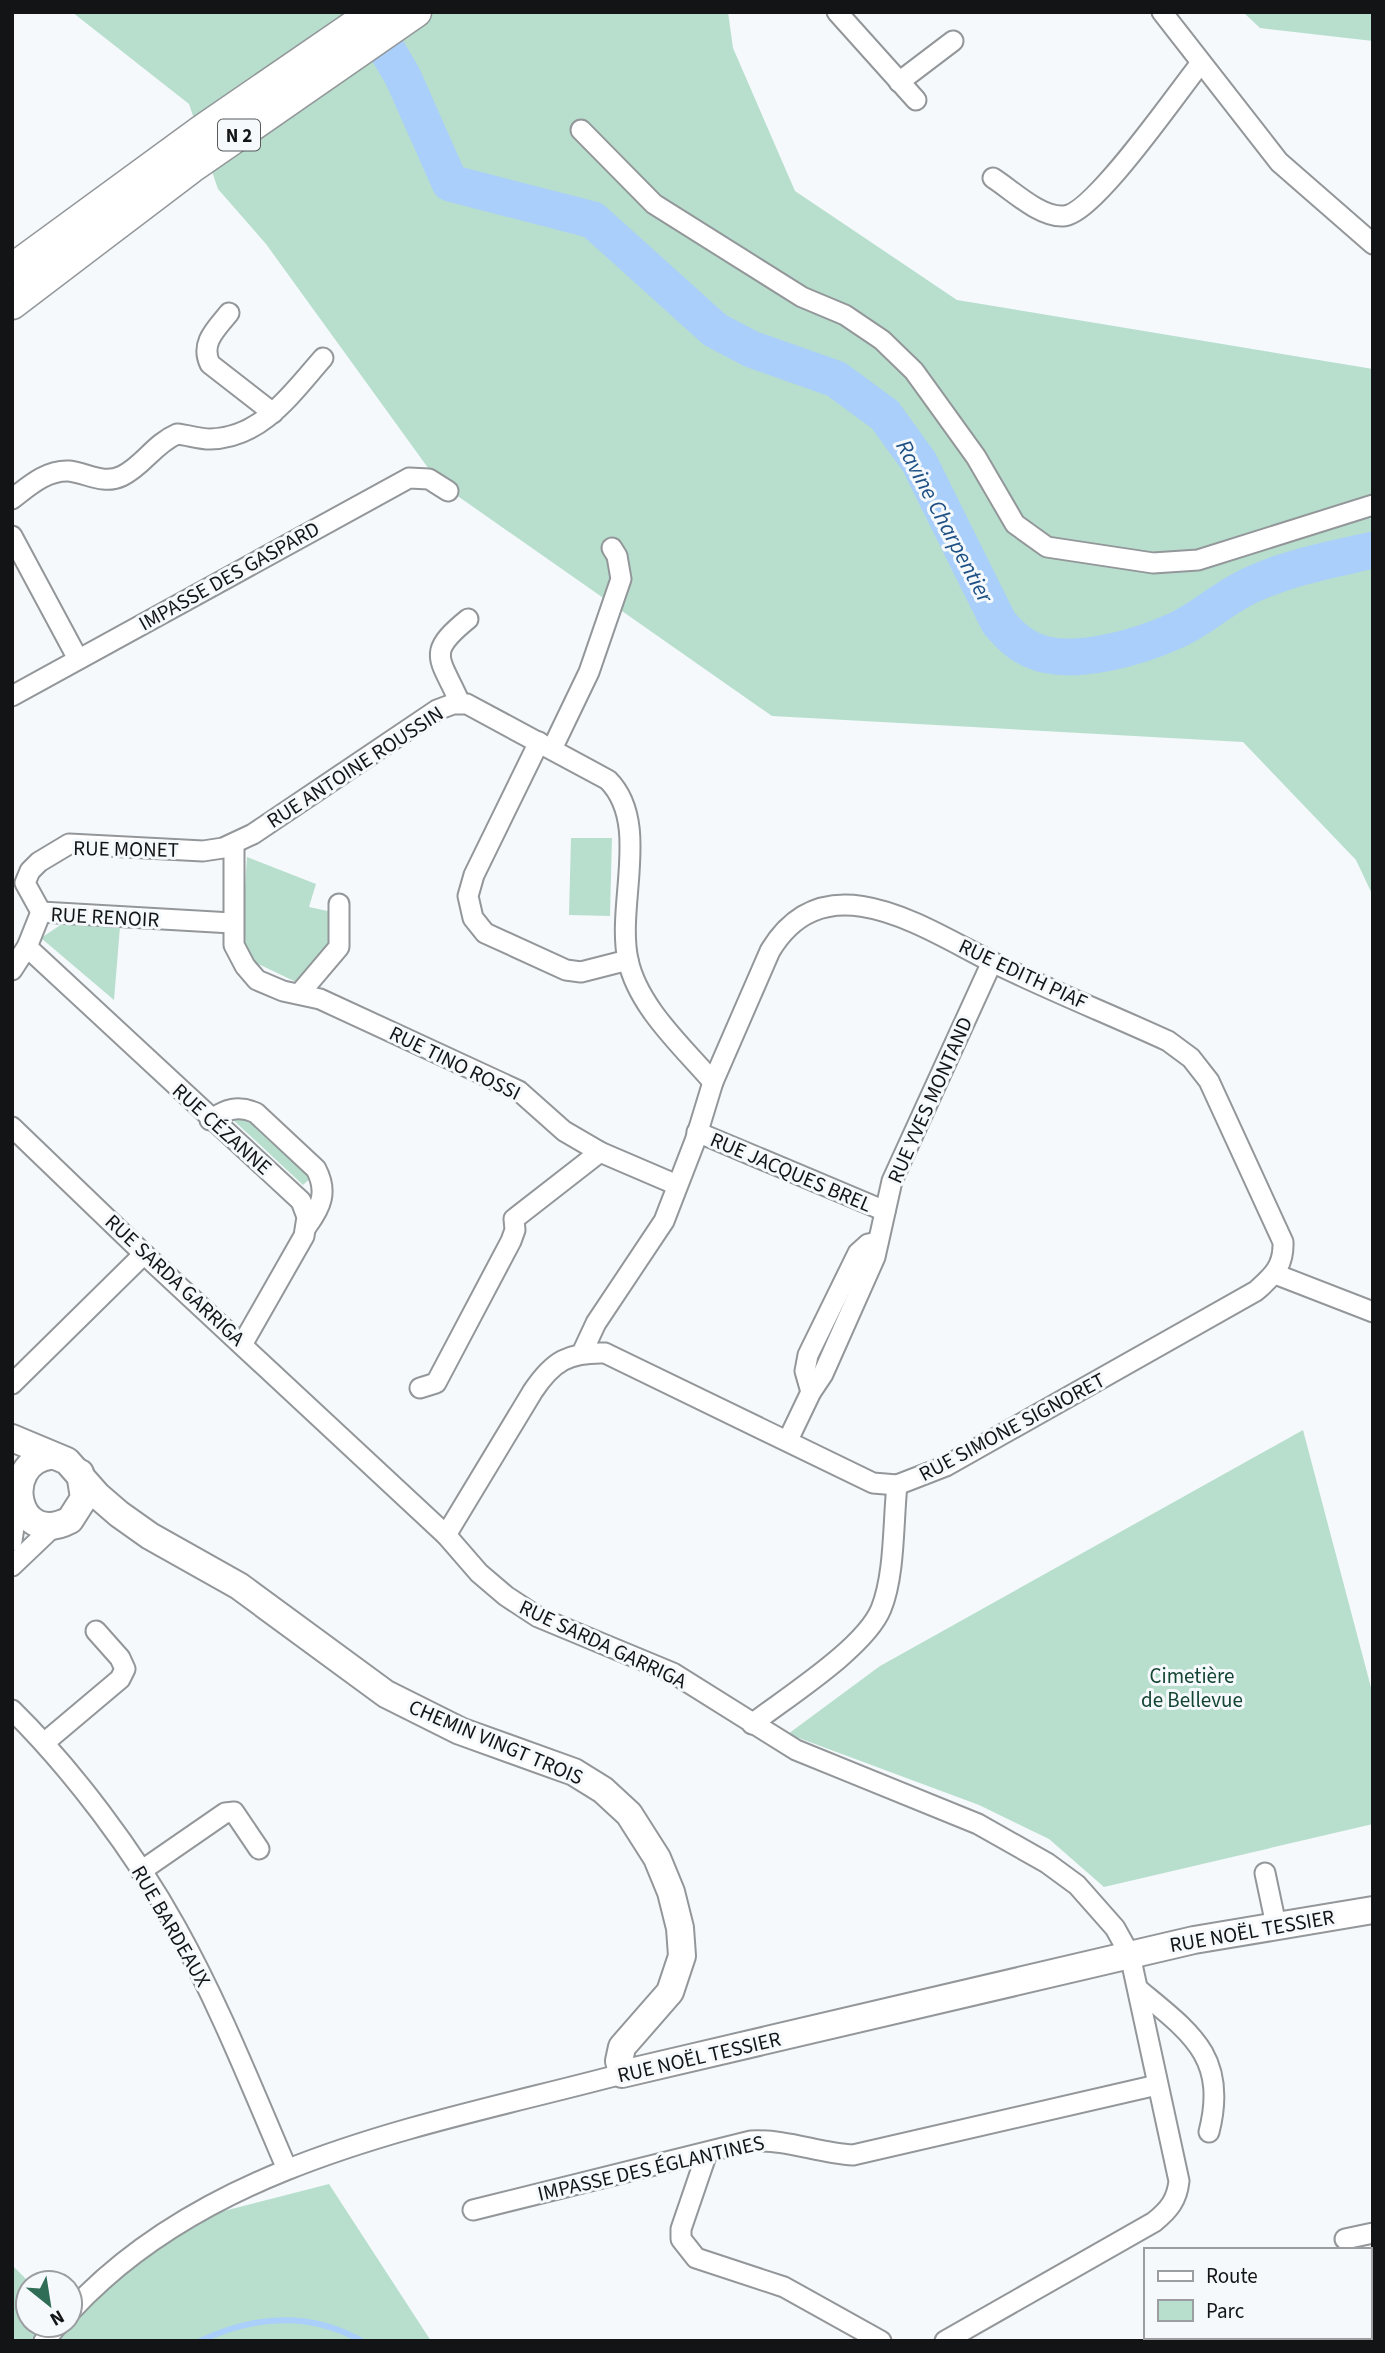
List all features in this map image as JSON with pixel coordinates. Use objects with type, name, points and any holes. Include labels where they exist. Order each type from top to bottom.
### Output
[{"type":"highway","name":"N 2","points":[[12,303],[56,252],[202,130],[374,12]]},
{"type":"highway","name":"N 2","points":[[12,269],[56,252],[191,168],[416,12]]},
{"type":"main road","name":"CHEMIN VINGT TROIS","points":[[12,1438],[67,1461],[97,1495],[150,1536],[239,1586],[386,1694],[460,1731],[575,1772],[603,1790],[629,1814],[657,1858],[671,1892],[682,1940],[682,1956],[670,1992],[622,2047],[619,2061],[622,2074]]},
{"type":"main road","points":[[15,1486],[26,1465],[50,1456]]},
{"type":"main road","points":[[62,1523],[84,1498],[80,1473]]},
{"type":"main road","name":"CHEMIN VINGT TROIS","points":[[15,1486],[28,1520],[62,1523],[89,1519],[150,1536]]},
{"type":"main road","name":"RUE NOËL TESSIER","points":[[622,2074],[1130,1955],[1276,1925],[1373,1910]]},
{"type":"street","points":[[837,12],[916,100]]},
{"type":"street","points":[[1162,12],[1279,162],[1373,244]]},
{"type":"street","points":[[899,82],[953,41]]},
{"type":"street","points":[[993,178],[1049,214],[1076,214],[1098,194],[1201,63]]},
{"type":"street","points":[[581,130],[654,204],[802,297],[845,315],[882,340],[914,371],[934,398],[976,457],[1015,524],[1047,547],[1153,563],[1198,560],[1373,505]]},
{"type":"street","points":[[229,313],[210,337],[207,356],[210,364],[273,413]]},
{"type":"street","points":[[12,499],[39,478],[61,472],[68,471],[102,480],[120,477],[151,449],[177,434],[208,439],[230,437],[262,423],[323,358]]},
{"type":"street","name":"IMPASSE DES GASPARD","points":[[12,696],[408,478],[429,480],[448,491]]},
{"type":"street","points":[[12,536],[78,659]]},
{"type":"street","points":[[612,548],[617,556],[621,579],[590,672],[545,745],[474,875],[468,896],[473,918],[485,933],[566,970],[581,972],[628,960]]},
{"type":"street","points":[[460,703],[441,660],[439,649],[444,639],[468,619]]},
{"type":"street","name":"RUE ANTOINE ROUSSIN","points":[[234,844],[436,710],[460,703],[545,745],[608,780],[625,803],[629,825],[628,960],[646,1000],[713,1082]]},
{"type":"street","name":"RUE MONET","points":[[41,912],[25,883],[30,871],[69,844],[203,851],[234,844]]},
{"type":"street","name":"RUE TINO ROSSI","points":[[234,844],[234,945],[257,980],[283,991],[320,999],[519,1091],[564,1131],[600,1152],[677,1185]]},
{"type":"street","points":[[300,993],[334,957],[339,947],[339,904]]},
{"type":"street","name":"RUE EDITH PIAF","points":[[713,1082],[770,951],[781,932],[800,917],[826,907],[853,905],[886,909],[992,962],[1168,1041],[1191,1058],[1209,1081],[1283,1242],[1283,1259],[1275,1274]]},
{"type":"street","name":"RUE RENOIR","points":[[12,970],[27,947],[41,912],[232,923]]},
{"type":"street","name":"RUE CÉZANNE","points":[[27,947],[301,1202],[307,1226]]},
{"type":"street","name":"RUE YVES MONTAND","points":[[788,1440],[810,1392],[823,1374],[878,1242],[892,1181],[992,962]]},
{"type":"street","points":[[446,1535],[547,1371],[566,1358],[582,1353],[596,1323],[664,1221],[713,1082]]},
{"type":"street","points":[[210,1120],[232,1109],[244,1108],[256,1113],[316,1169],[322,1181],[323,1195],[319,1209],[243,1343]]},
{"type":"street","name":"RUE SARDA GARRIGA","points":[[12,1127],[144,1254],[243,1343],[446,1535],[479,1573],[506,1596],[538,1617],[673,1673],[796,1750],[978,1824],[1047,1863],[1099,1906],[1130,1955],[1179,2181],[1178,2194],[1168,2211],[1154,2222],[945,2341]]},
{"type":"street","name":"RUE JACQUES BREL","points":[[697,1132],[886,1211]]},
{"type":"street","points":[[420,1388],[429,1388],[436,1382],[511,1241],[515,1230],[514,1219],[600,1152]]},
{"type":"street","points":[[12,1384],[144,1254]]},
{"type":"street","points":[[1275,1274],[1373,1312]]},
{"type":"street","name":"RUE SIMONE SIGNORET","points":[[582,1353],[605,1353],[873,1483],[897,1485],[946,1466],[1036,1417],[1256,1291],[1275,1274]]},
{"type":"street","points":[[752,1724],[849,1648],[880,1611],[886,1593],[897,1485]]},
{"type":"street","points":[[12,1541],[15,1486]]},
{"type":"street","points":[[12,1566],[62,1523]]},
{"type":"street","points":[[44,1743],[120,1679],[125,1669],[120,1658],[96,1632]]},
{"type":"street","name":"RUE BARDEAUX","points":[[12,1710],[73,1777],[141,1871],[176,1926],[242,2060],[287,2169]]},
{"type":"street","points":[[141,1871],[225,1813],[234,1812],[240,1816],[259,1849]]},
{"type":"street","points":[[1265,1872],[1276,1925]]},
{"type":"street","points":[[1138,1989],[1188,2032],[1209,2065],[1216,2085],[1216,2103],[1209,2132]]},
{"type":"street","name":"RUE NOËL TESSIER","points":[[84,2299],[135,2251],[158,2234],[216,2200],[287,2169],[405,2132],[622,2074]]},
{"type":"street","name":"IMPASSE DES ÉGLANTINES","points":[[473,2210],[751,2141],[772,2140],[830,2154],[877,2152],[1157,2085]]},
{"type":"street","points":[[707,2153],[681,2228],[681,2239],[687,2249],[708,2264],[784,2287],[881,2341]]},
{"type":"street","points":[[1345,2239],[1373,2233]]},
{"type":"green space","points":[[72,12],[728,12],[733,48],[795,191],[957,300],[1373,369],[1373,896],[1356,860],[1243,742],[772,716],[439,483],[266,244],[218,189],[189,104]]},
{"type":"green space","points":[[1243,12],[1373,12],[1373,41],[1260,28]]},
{"type":"green space","points":[[571,838],[612,838],[610,916],[569,915]]},
{"type":"green space","points":[[247,857],[316,884],[309,907],[332,912],[330,947],[300,981],[294,981],[250,960],[241,945]]},
{"type":"green space","points":[[62,924],[120,927],[114,1000],[41,938]]},
{"type":"green space","points":[[243,1114],[314,1175],[303,1185],[230,1117]]},
{"type":"green space","name":"Cimetière de Bellevue","points":[[1303,1430],[1373,1695],[1373,1824],[1104,1887],[1049,1839],[979,1805],[788,1734],[880,1666]]},
{"type":"green space","points":[[329,2184],[431,2341],[12,2341],[12,2265],[16,2269],[14,2339],[84,2339],[84,2300],[177,2223]]},
{"type":"waterway","name":"Ravine Charpentier","points":[[365,12],[403,77],[450,183],[593,220],[715,330],[751,349],[836,379],[885,415],[919,462],[999,623],[1027,648],[1066,657],[1125,649],[1177,630],[1236,593],[1275,575],[1373,550]]},
{"type":"waterway","points":[[200,2341],[240,2326],[281,2320],[322,2325],[362,2341]]}]
